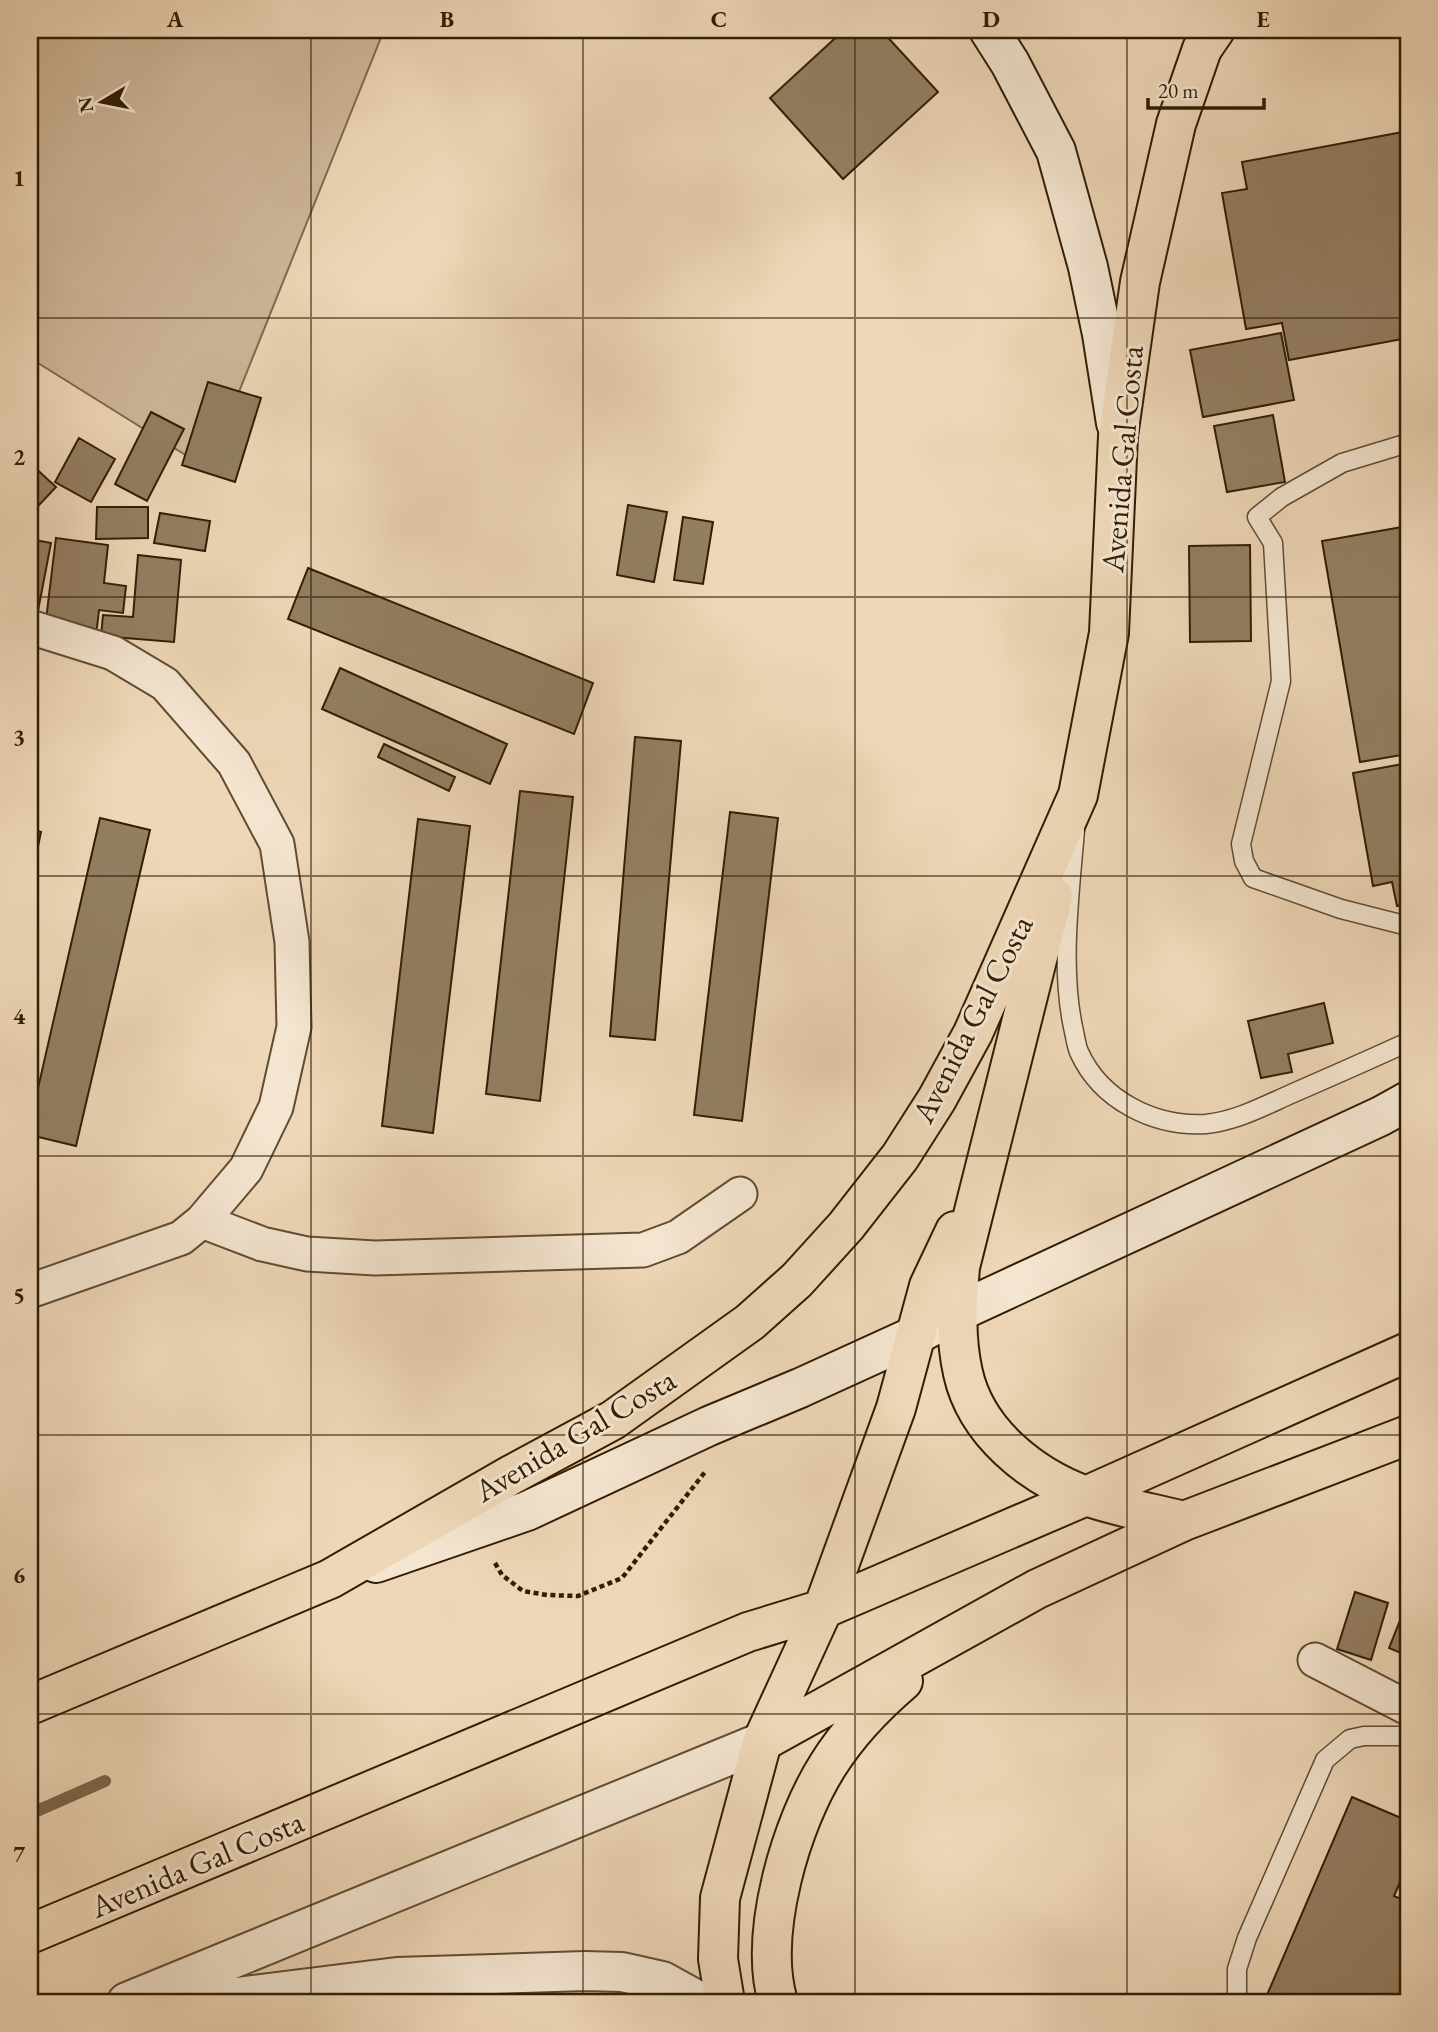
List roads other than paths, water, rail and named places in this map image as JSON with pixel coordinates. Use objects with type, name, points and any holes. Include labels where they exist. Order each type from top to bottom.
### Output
[{"type":"main road","points":[[989,30],[1010,63],[1056,151],[1088,267],[1118,436]]},
{"type":"main road","name":"Avenida Gal Costa","points":[[30,1705],[330,1579],[613,1420],[750,1322],[797,1280],[846,1226],[900,1157],[937,1099],[973,1033],[1078,795],[1110,633],[1118,436],[1140,282],[1176,124],[1202,49],[1215,30]]},
{"type":"main road","points":[[1078,795],[962,1257],[956,1313],[963,1374],[978,1412],[1007,1449],[1041,1476],[1086,1496],[1184,1521]]},
{"type":"main road","points":[[330,1579],[527,1511],[709,1426],[914,1336],[956,1313],[1381,1116],[1408,1101]]},
{"type":"main road","points":[[725,2002],[718,1959],[720,1898],[762,1742],[823,1609],[896,1408],[929,1286],[945,1248],[981,1186]]},
{"type":"main road","points":[[1391,1359],[1408,1339]]},
{"type":"main road","name":"Avenida Gal Costa","points":[[30,1934],[748,1632],[823,1609],[1086,1496],[1391,1359]]},
{"type":"main road","points":[[127,2002],[762,1742],[1037,1589],[1184,1521],[1408,1435]]},
{"type":"main road","points":[[778,2002],[771,1935],[798,1823],[828,1765],[864,1717],[959,1634]]},
{"type":"main road","points":[[199,2002],[398,1983],[585,1971],[622,1972],[700,2002]]},
{"type":"street","points":[[30,627],[113,653],[165,684],[234,762],[277,844],[292,942],[294,1027],[276,1107],[246,1169],[202,1221],[181,1238],[30,1291]]},
{"type":"street","points":[[202,1221],[262,1244],[307,1254],[376,1258],[643,1250],[677,1237],[740,1194]]},
{"type":"street","points":[[1315,1660],[1408,1708]]},
{"type":"lane","points":[[1408,443],[1342,463],[1282,497],[1257,517],[1273,543],[1281,681],[1241,844],[1244,861],[1253,878],[1341,909],[1408,926]]},
{"type":"lane","points":[[1078,795],[1070,896],[1068,979],[1071,1015],[1079,1052],[1099,1083],[1123,1103],[1141,1113],[1168,1122],[1207,1124],[1245,1114],[1408,1042]]},
{"type":"lane","points":[[1237,2002],[1237,1969],[1247,1938],[1325,1760],[1350,1739],[1364,1736],[1408,1736]]},
{"type":"waterway","points":[[30,1814],[105,1781]]}]
